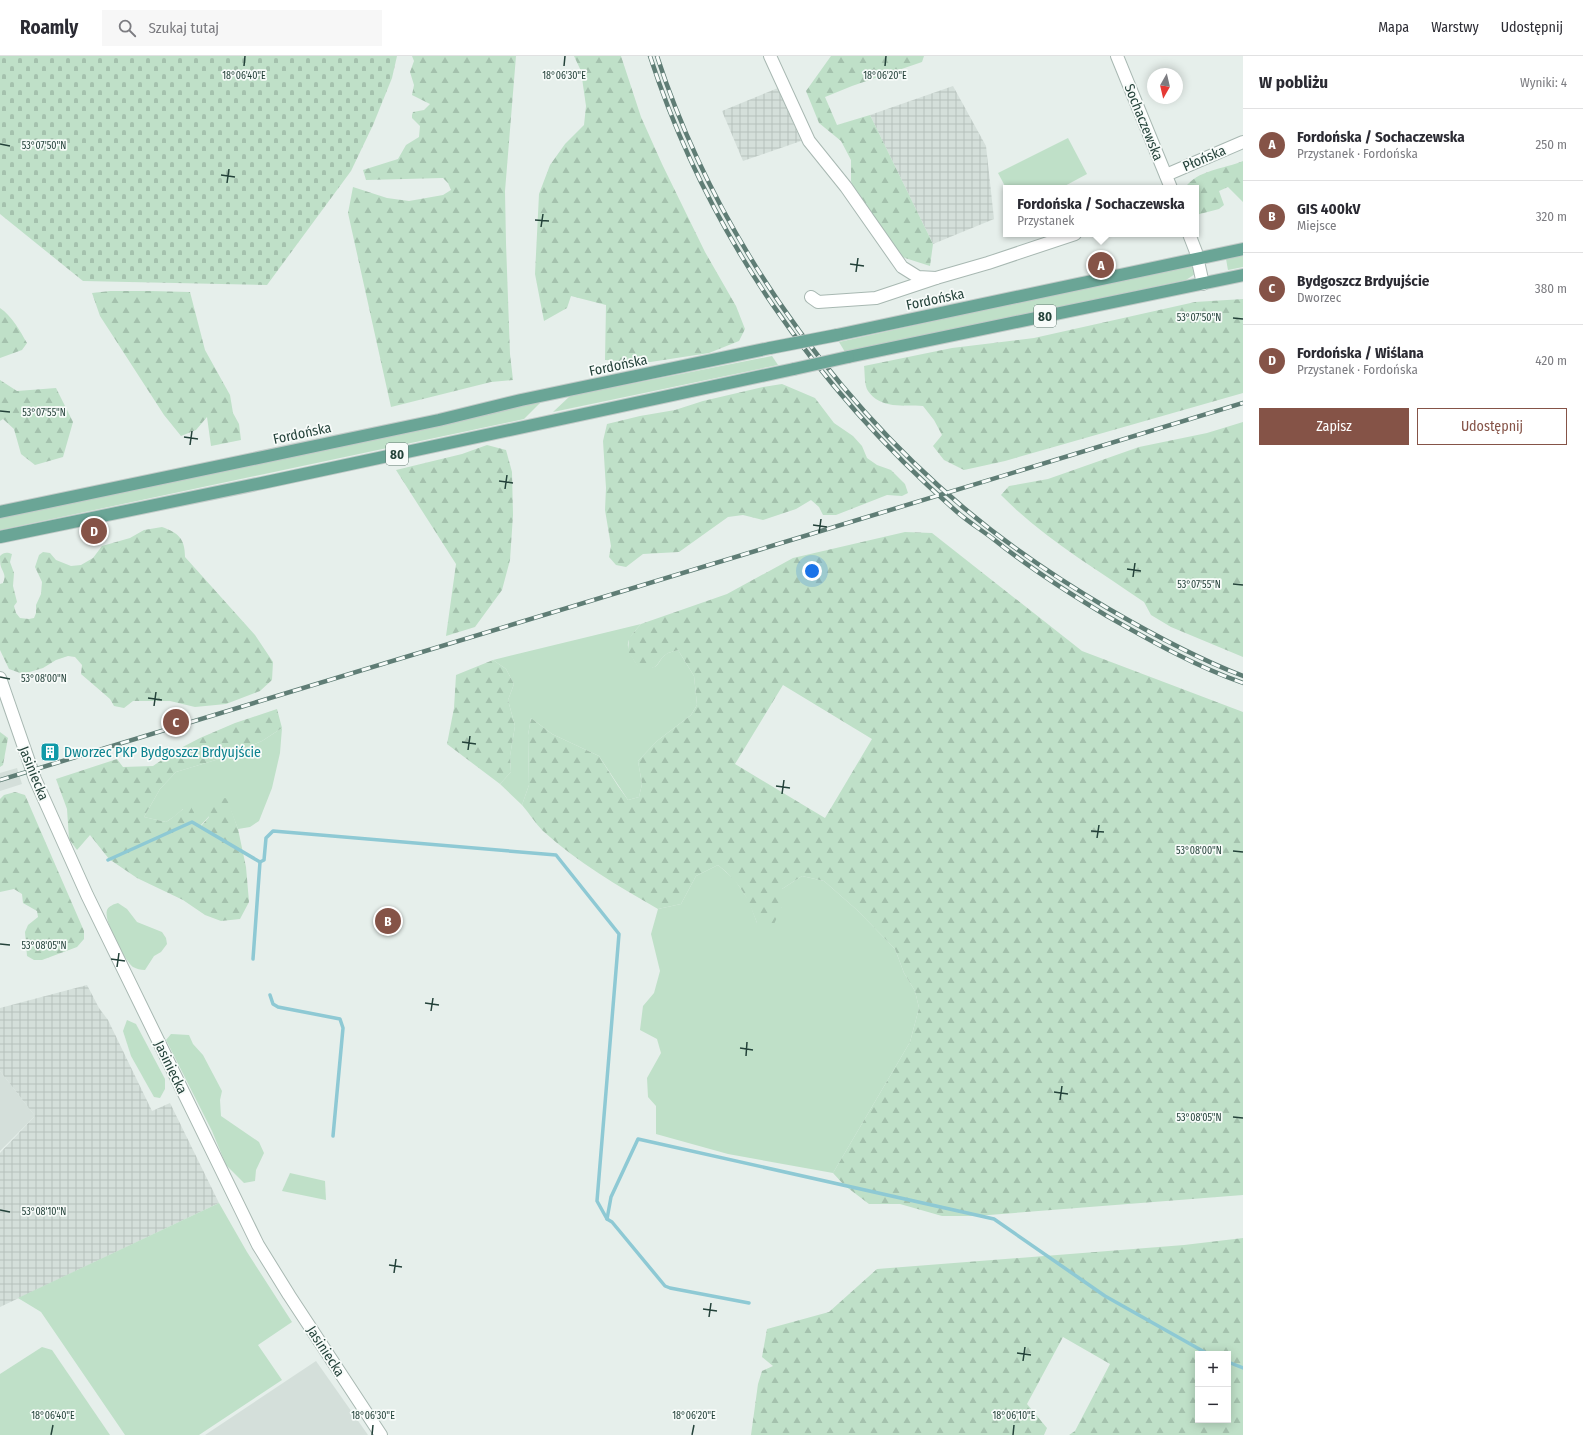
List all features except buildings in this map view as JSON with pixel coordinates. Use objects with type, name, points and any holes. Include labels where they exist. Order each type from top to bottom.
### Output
[{"type":"main road","name":"Fordońska","points":[[0,512],[431,422],[521,400],[1243,249]]},
{"type":"main road","name":"80","points":[[0,536],[262,483],[1243,275]]},
{"type":"street","points":[[770,56],[809,141],[846,187],[902,267],[918,277],[936,278]]},
{"type":"street","name":"Sochaczewska","points":[[1117,56],[1170,185]]},
{"type":"street","name":"Płońska","points":[[1166,175],[1243,142]]},
{"type":"street","points":[[811,297],[818,302],[876,298],[1066,237]]},
{"type":"street","points":[[1190,237],[1203,284]]},
{"type":"street","name":"Jasiniecka","points":[[0,678],[34,778],[87,895],[258,1245],[289,1295],[382,1435]]},
{"type":"shaded area","points":[[953,86],[986,146],[994,219],[933,244],[870,115]]},
{"type":"shaded area","points":[[778,88],[801,141],[743,161],[722,111]]},
{"type":"shaded area","points":[[17,768],[22,784],[0,791],[0,773]]},
{"type":"shaded area","points":[[87,985],[99,1008],[108,1020],[152,1111],[170,1103],[219,1203],[0,1307],[0,1153],[35,1116],[0,1071],[0,1008]]},
{"type":"shaded area","points":[[0,1071],[35,1116],[0,1151]]},
{"type":"shaded area","points":[[316,1361],[368,1435],[205,1435]]},
{"type":"green space","points":[[0,56],[397,56],[392,78],[373,125],[351,171],[267,285],[83,281],[0,214]]},
{"type":"green space","points":[[412,56],[516,56],[505,191],[510,354],[513,380],[491,382],[391,407],[348,213],[353,187],[387,198],[409,201],[443,195],[451,190],[448,183],[443,178],[366,180],[363,170],[398,159],[406,145],[419,137],[420,126],[412,118],[413,112],[424,110],[430,104],[412,95],[414,85],[410,72],[414,61]]},
{"type":"green space","points":[[574,56],[621,56],[641,117],[662,164],[705,252],[736,306],[745,329],[739,341],[709,353],[644,363],[605,360],[606,305],[571,296],[567,308],[544,321],[535,274],[539,194],[550,165],[565,144],[584,125],[586,106],[581,71]]},
{"type":"green space","points":[[831,56],[924,56],[922,62],[825,97],[837,125],[870,115],[933,244],[930,266],[905,258],[888,247],[858,201],[851,181],[851,160],[841,141],[819,123],[806,91]]},
{"type":"green space","points":[[1068,138],[1087,174],[1067,185],[1004,185],[998,173]]},
{"type":"green space","points":[[1243,161],[1243,202],[1228,187],[1219,191],[1224,205],[1219,209],[1199,214],[1199,185],[1188,185],[1196,177]]},
{"type":"green space","points":[[1243,255],[1243,267],[1228,270],[1226,259]]},
{"type":"green space","points":[[1189,265],[1194,267],[1195,274],[1186,280],[845,352],[839,342]]},
{"type":"green space","points":[[110,291],[190,292],[205,350],[230,395],[233,413],[239,424],[241,440],[211,446],[207,417],[196,430],[181,436],[164,415],[100,316],[92,293]]},
{"type":"green space","points":[[1243,299],[1243,393],[1005,461],[964,470],[944,460],[933,446],[942,435],[934,420],[923,406],[900,406],[879,401],[868,391],[866,385],[864,366],[952,348],[1034,338],[1195,302]]},
{"type":"green space","points":[[0,308],[12,319],[27,343],[22,350],[0,358]]},
{"type":"green space","points":[[772,356],[778,365],[553,412],[570,396]]},
{"type":"green space","points":[[0,380],[17,391],[56,388],[73,422],[63,457],[35,465],[21,454],[14,429],[3,419],[0,421]]},
{"type":"green space","points":[[782,384],[815,398],[834,423],[853,436],[862,446],[867,458],[877,465],[891,470],[905,484],[908,493],[902,496],[887,495],[836,515],[823,515],[819,507],[811,500],[796,509],[763,520],[743,515],[728,517],[679,552],[643,554],[626,567],[616,565],[609,557],[611,546],[605,510],[606,488],[603,441],[607,424],[675,410],[703,401]]},
{"type":"green space","points":[[541,402],[524,419],[0,530],[0,517]]},
{"type":"green space","points":[[1243,422],[1243,657],[1171,627],[1151,615],[1144,602],[1051,538],[1034,525],[1001,495],[1009,486],[1048,479],[1139,447],[1207,433]]},
{"type":"green space","points":[[487,445],[506,450],[512,472],[513,515],[510,560],[502,590],[475,627],[446,636],[456,564],[396,470],[462,454]]},
{"type":"green space","points":[[162,527],[180,537],[184,545],[185,557],[255,635],[273,662],[272,680],[260,691],[226,704],[195,707],[170,701],[133,701],[124,708],[114,706],[110,699],[81,674],[82,665],[75,657],[68,656],[56,660],[43,668],[23,674],[9,669],[0,650],[0,584],[3,583],[4,573],[1,566],[0,556],[6,553],[12,554],[10,562],[14,573],[13,586],[17,602],[14,606],[16,613],[20,618],[29,619],[34,618],[36,613],[36,605],[41,594],[42,582],[35,567],[39,555],[43,552],[50,553],[56,560],[71,566],[81,565],[93,558],[102,546],[130,538],[144,530]]},
{"type":"green space","points":[[905,532],[932,533],[1082,651],[1243,712],[1243,1195],[976,1216],[942,1216],[900,1204],[869,1204],[844,1185],[833,1173],[910,1042],[919,1008],[915,991],[904,973],[895,949],[857,910],[824,881],[802,876],[782,889],[782,907],[774,924],[757,923],[750,905],[738,885],[718,865],[696,876],[681,904],[658,909],[613,882],[570,853],[537,825],[522,805],[529,785],[528,735],[531,718],[552,734],[599,756],[628,800],[639,797],[642,784],[638,761],[657,741],[691,715],[697,705],[694,676],[678,650],[668,653],[654,667],[638,667],[628,651],[629,638],[641,624],[727,594],[793,558]],"holes":[[[783,685],[872,739],[825,818],[735,764]]]},
{"type":"green space","points":[[641,624],[631,636],[628,644],[630,653],[638,666],[646,668],[655,667],[668,653],[678,650],[694,676],[697,705],[691,715],[657,741],[638,761],[642,784],[639,797],[628,800],[599,756],[552,734],[531,718],[528,735],[529,785],[522,805],[500,784],[511,772],[510,756],[515,726],[508,700],[514,684],[506,669],[493,660]]},
{"type":"green space","points":[[493,660],[506,669],[514,684],[508,700],[515,726],[510,756],[511,772],[500,784],[447,744],[454,708],[456,675]]},
{"type":"green space","points":[[277,709],[282,728],[262,741],[219,759],[176,772],[160,789],[144,817],[166,822],[190,805],[201,826],[209,817],[207,799],[227,798],[238,829],[246,867],[249,902],[240,919],[221,921],[205,915],[183,900],[137,878],[109,859],[90,835],[77,850],[69,839],[67,809],[56,779],[117,759],[123,767],[153,766],[175,751],[200,738],[235,723]]},
{"type":"green space","points":[[282,728],[280,753],[272,788],[259,821],[250,827],[238,829],[226,798],[200,826],[183,809],[166,822],[144,817],[160,789],[176,772],[219,759],[262,741]]},
{"type":"green space","points":[[0,732],[8,738],[3,765],[0,767]]},
{"type":"green space","points":[[15,792],[25,795],[84,931],[84,939],[77,947],[42,960],[34,960],[27,956],[25,932],[28,925],[38,917],[37,911],[23,903],[22,894],[14,889],[0,892],[0,799],[4,795]]},
{"type":"green space","points":[[718,865],[735,880],[749,901],[757,923],[782,907],[782,889],[802,876],[824,881],[857,910],[895,949],[904,973],[915,991],[919,1008],[910,1042],[833,1173],[728,1154],[656,1134],[656,1106],[648,1097],[647,1078],[661,1053],[657,1039],[640,1030],[643,1006],[654,993],[660,971],[651,934],[658,909],[681,904],[696,876]]},
{"type":"green space","points":[[118,903],[127,909],[137,922],[162,932],[166,938],[167,944],[161,952],[154,956],[145,970],[140,970],[133,967],[129,963],[111,931],[108,922],[107,910],[110,906]]},
{"type":"green space","points":[[127,1020],[136,1024],[165,1079],[165,1089],[160,1098],[154,1097],[131,1056],[123,1031]]},
{"type":"green space","points":[[171,1034],[189,1035],[193,1044],[203,1055],[222,1091],[220,1100],[221,1116],[259,1142],[264,1153],[256,1170],[255,1181],[244,1183],[226,1165],[212,1131],[166,1040]]},
{"type":"green space","points":[[290,1173],[325,1181],[326,1200],[282,1191]]},
{"type":"green space","points":[[219,1203],[247,1252],[292,1322],[258,1345],[282,1380],[199,1435],[125,1435],[41,1312],[18,1298]]},
{"type":"green space","points":[[1243,1238],[1243,1435],[1069,1435],[1075,1431],[1110,1364],[1063,1337],[1027,1404],[1047,1428],[1044,1435],[751,1435],[758,1384],[762,1371],[773,1366],[762,1357],[767,1329],[829,1312],[877,1269],[1184,1245]]},
{"type":"green space","points":[[42,1347],[52,1350],[110,1435],[0,1435],[0,1374]]},
{"type":"waterway","points":[[108,860],[192,822],[260,862],[264,860],[266,838],[273,831],[556,855],[619,934],[597,1201],[607,1219],[612,1222],[665,1286],[749,1303]]},
{"type":"waterway","points":[[253,959],[260,862]]},
{"type":"waterway","points":[[270,995],[273,1004],[278,1007],[340,1019],[343,1028],[333,1136]]},
{"type":"waterway","points":[[607,1219],[611,1197],[638,1139],[994,1219],[1105,1296],[1203,1351]]},
{"type":"waterway","points":[[1231,1363],[1243,1368]]},
{"type":"railway","points":[[650,56],[674,121],[702,185],[735,246],[772,304],[813,360],[858,413],[905,464],[969,522],[1034,569],[1092,607],[1190,661],[1243,683]]},
{"type":"railway","points":[[657,56],[681,120],[709,183],[742,244],[779,303],[821,359],[865,412],[913,462],[964,508],[998,536],[1034,562],[1090,598],[1141,627],[1174,645],[1243,676]]},
{"type":"railway","points":[[0,780],[1243,403]]},
{"type":"place","name":"Fordońska / Sochaczewska","points":[[1101,265]]},
{"type":"place","name":"Fordońska / Wiślana","points":[[94,531]]},
{"type":"place","name":"Bydgoszcz Brdyujście","points":[[176,722]]},
{"type":"place","name":"Dworzec PKP Bydgoszcz Brdyujście","points":[[50,752]]},
{"type":"place","name":"GIS 400kV","points":[[388,921]]}]
